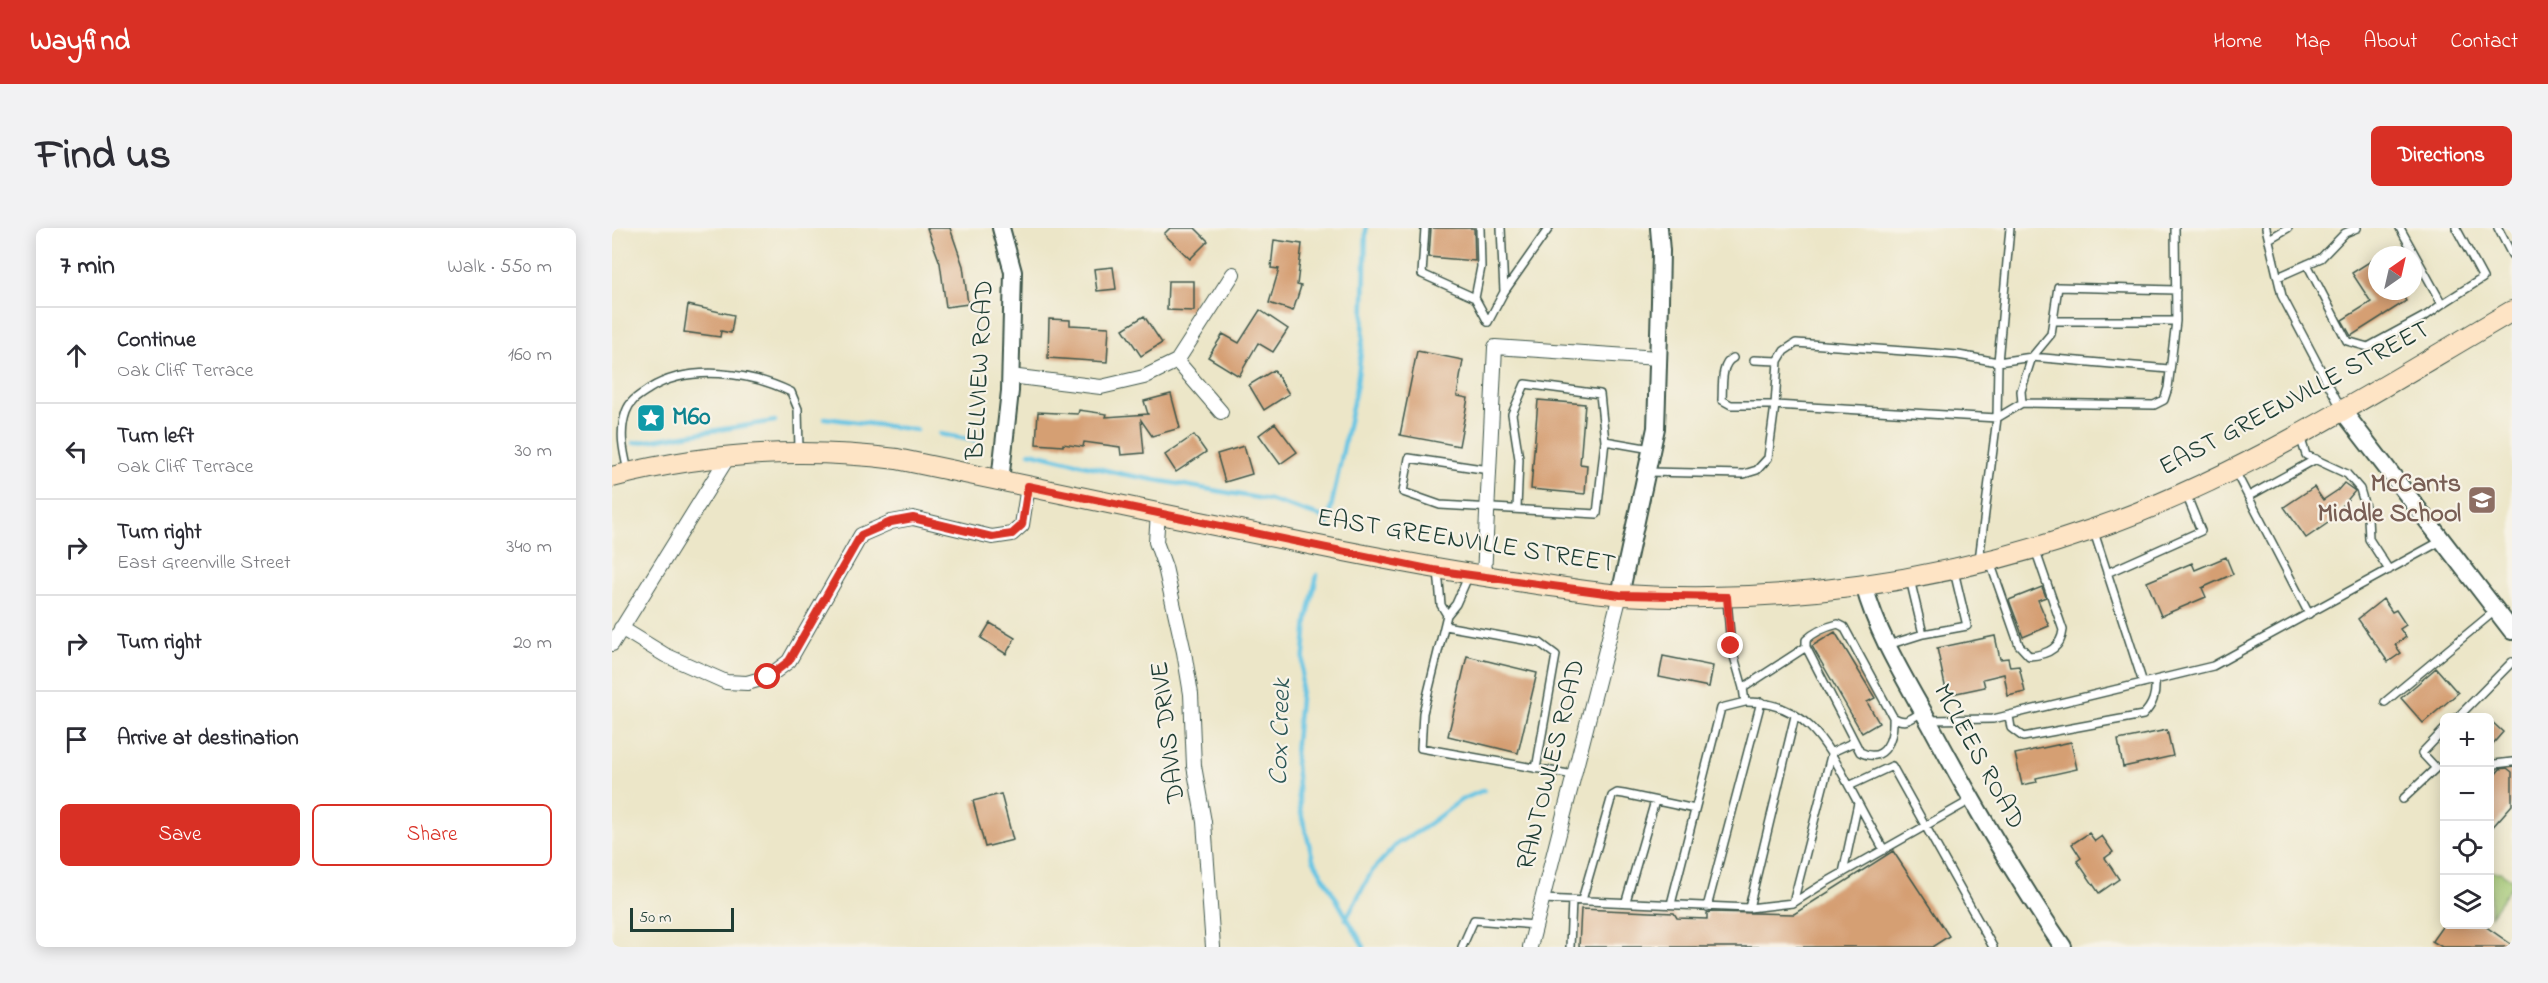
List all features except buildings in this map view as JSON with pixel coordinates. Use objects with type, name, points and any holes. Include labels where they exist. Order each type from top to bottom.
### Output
[{"type":"main road","name":"EAST GREENVILLE STREET","points":[[620,475],[676,462],[799,452],[844,453],[897,459],[1438,570],[1477,576],[1620,595],[1727,597],[1802,593],[1911,579],[2093,530],[2185,492],[2234,468],[2342,410],[2512,311]]},
{"type":"street","name":"BELLVIEW ROAD","points":[[1000,481],[1010,376],[1013,272],[1001,228]]},
{"type":"street","points":[[1620,595],[1656,428],[1661,251],[1659,228]]},
{"type":"street","points":[[1010,376],[1101,387],[1144,377],[1177,361],[1233,274]]},
{"type":"street","points":[[1477,576],[1489,508],[1495,347],[1658,358]]},
{"type":"street","points":[[1177,361],[1221,412]]},
{"type":"street","points":[[2342,410],[2512,631]]},
{"type":"street","points":[[612,644],[729,457]]},
{"type":"street","points":[[621,628],[665,655],[726,682],[747,682],[768,677],[789,661],[861,535],[891,522],[913,518],[992,537],[1012,534],[1022,525],[1028,486]]},
{"type":"street","name":"DAVIS DRIVE","points":[[1158,513],[1156,542],[1165,567],[1191,693],[1194,766],[1204,822],[1213,947]]},
{"type":"street","name":"MCLEES ROAD","points":[[1864,585],[1871,610],[1888,645],[1971,800],[2063,947]]},
{"type":"street","name":"RANTOWLES ROAD","points":[[1530,947],[1620,595]]},
{"type":"lane","points":[[1425,228],[1422,274],[1475,298],[1488,322],[1504,292],[1550,228]]},
{"type":"lane","points":[[1475,298],[1481,267],[1480,228]]},
{"type":"lane","points":[[1501,228],[1504,292]]},
{"type":"lane","points":[[2010,228],[1998,362],[1997,418],[1984,561],[2019,645],[2029,657],[2056,647],[2062,641],[2063,630],[2034,547]]},
{"type":"lane","points":[[1733,358],[1725,366],[1722,400],[1725,404],[1997,418],[2022,404],[2154,405],[2164,400],[2168,388],[2176,321],[2175,228]]},
{"type":"lane","points":[[2266,228],[2282,296],[2342,410]]},
{"type":"lane","points":[[2269,239],[2288,228]]},
{"type":"lane","points":[[2278,278],[2321,258],[2345,233],[2357,228]]},
{"type":"lane","points":[[2400,228],[2442,304]]},
{"type":"lane","points":[[2307,264],[2347,342],[2368,347],[2427,315],[2483,278],[2456,228]]},
{"type":"lane","points":[[2498,228],[2512,255]]},
{"type":"lane","points":[[2022,404],[2021,391],[2032,357],[2051,334],[2058,287],[2176,290]]},
{"type":"lane","points":[[2053,321],[2176,321]]},
{"type":"lane","points":[[1647,472],[1744,474],[1757,470],[1767,458],[1775,405],[1778,361],[1784,351],[1796,343],[1958,355],[1998,362],[2032,357],[2169,369]]},
{"type":"lane","points":[[1754,360],[1778,361]]},
{"type":"lane","points":[[620,475],[621,440],[627,410],[635,398],[658,384],[695,372],[767,381],[791,392],[798,409],[799,452]]},
{"type":"lane","points":[[1490,470],[1409,458],[1403,492],[1440,505],[1598,514],[1605,441],[1600,394],[1525,384],[1512,414],[1519,459],[1517,508]]},
{"type":"lane","points":[[2299,433],[2306,455],[2347,474],[2360,489],[2368,518],[2369,539],[2389,570]]},
{"type":"lane","points":[[1605,441],[1651,449]]},
{"type":"lane","points":[[2249,496],[2316,459]]},
{"type":"lane","points":[[2234,468],[2309,614]]},
{"type":"lane","points":[[2107,573],[2201,531],[2185,492]]},
{"type":"lane","points":[[2093,530],[2143,683]]},
{"type":"lane","points":[[1893,717],[1902,722],[1925,716],[1993,719],[2213,666],[2444,540]]},
{"type":"lane","points":[[1888,645],[1923,634],[1967,626],[1953,569]]},
{"type":"lane","points":[[1438,570],[1441,605],[1447,615]]},
{"type":"lane","points":[[1477,576],[1447,615],[1424,713],[1421,748],[1574,775]]},
{"type":"lane","points":[[1911,579],[1923,634]]},
{"type":"lane","points":[[1727,597],[1731,646],[1745,702]]},
{"type":"lane","points":[[2385,702],[2496,610]]},
{"type":"lane","points":[[1838,624],[1844,627],[1893,717],[1894,732],[1883,752],[1875,756],[1860,752],[1806,647],[1806,640],[1815,633],[1838,624]]},
{"type":"lane","points":[[1445,626],[1540,643],[1556,655],[1536,769]]},
{"type":"lane","points":[[1743,688],[1806,647]]},
{"type":"lane","points":[[2461,713],[2512,662]]},
{"type":"lane","points":[[2009,716],[2011,728],[2023,737],[2142,715],[2151,707],[2156,694],[2155,680]]},
{"type":"lane","points":[[1671,904],[1721,708],[1745,702],[1761,702],[1782,707],[1804,721],[1832,752],[1884,850]]},
{"type":"lane","points":[[1707,907],[1761,702]]},
{"type":"lane","points":[[1749,908],[1795,716]]},
{"type":"lane","points":[[2403,799],[2436,768],[2422,753],[2440,735]]},
{"type":"lane","points":[[1832,752],[1854,742]]},
{"type":"lane","points":[[1793,903],[1832,752]]},
{"type":"lane","points":[[2493,767],[2495,764],[2512,762]]},
{"type":"lane","points":[[1849,786],[1892,766],[1992,947]]},
{"type":"lane","points":[[1582,900],[1612,796],[1617,793],[1695,809]]},
{"type":"lane","points":[[1542,899],[1749,908],[1793,903],[1971,800]]},
{"type":"lane","points":[[1626,902],[1655,801]]},
{"type":"lane","points":[[1842,873],[1858,803]]},
{"type":"lane","points":[[1570,947],[1572,900]]},
{"type":"lane","points":[[1462,947],[1474,920],[1535,925]]},
{"type":"green space","points":[[2494,872],[2500,872],[2512,880],[2512,885],[2494,910]]},
{"type":"waterway","name":"Cox Creek","points":[[1327,527],[1357,383],[1363,337],[1366,228]]},
{"type":"waterway","points":[[825,418],[917,430]]},
{"type":"waterway","points":[[634,443],[775,421]]},
{"type":"waterway","points":[[940,434],[977,441]]},
{"type":"waterway","points":[[1030,452],[1122,474],[1269,500],[1329,519]]},
{"type":"waterway","name":"Cox Creek","points":[[1317,575],[1307,620],[1295,754],[1300,809],[1313,859],[1364,947]]},
{"type":"waterway","points":[[1346,919],[1372,871],[1397,844],[1422,829],[1461,800],[1484,790]]},
{"type":"place","name":"M60","points":[[651,418]]},
{"type":"place","name":"McCants Middle School","points":[[2482,500]]},
{"type":"route","points":[[768,677],[789,661],[861,535],[891,522],[913,518],[992,537],[1012,534],[1022,525],[1028,486],[1433,570],[1620,595],[1727,597],[1731,646]]}]
